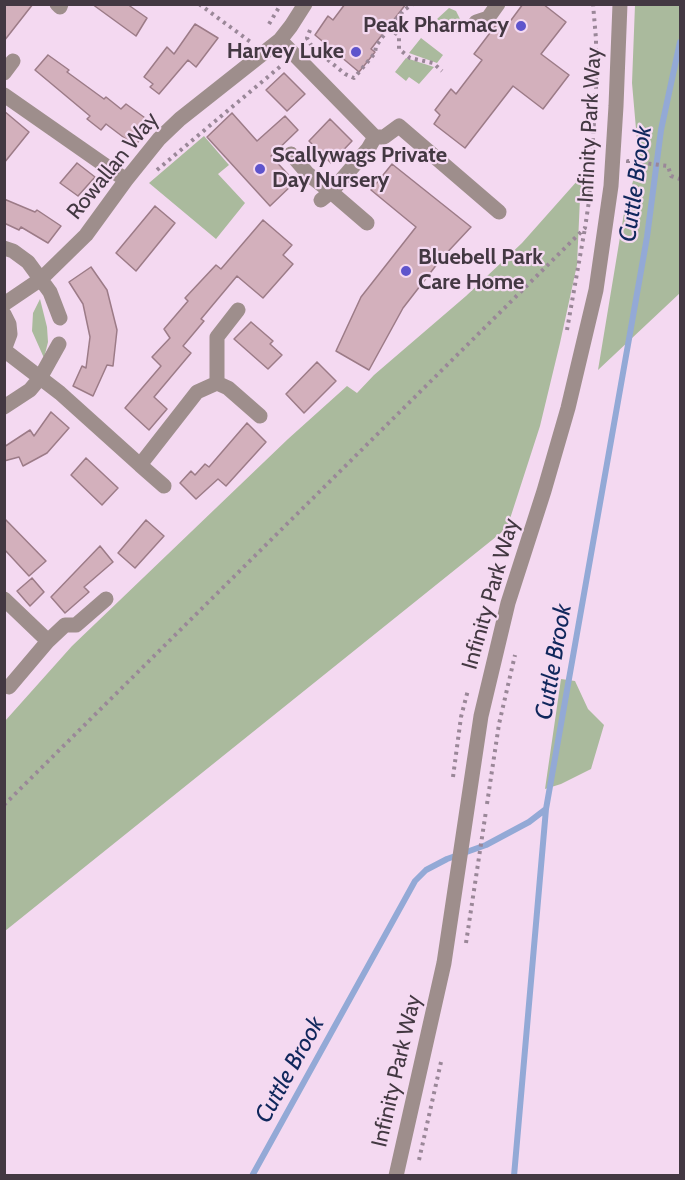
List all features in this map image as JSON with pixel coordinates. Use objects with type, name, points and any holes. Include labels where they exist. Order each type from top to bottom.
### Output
[{"type":"street","name":"Rowallan Way","points":[[4,304],[40,279],[86,235],[159,139],[180,119],[280,40],[305,4]]},
{"type":"street","points":[[476,22],[488,18],[498,4]]},
{"type":"street","name":"Infinity Park Way","points":[[610,4],[617,24]]},
{"type":"street","name":"Infinity Park Way","points":[[396,1176],[444,963],[481,716],[508,603],[544,491],[584,345],[596,290],[609,201],[616,106],[617,24],[620,4]]},
{"type":"street","points":[[280,40],[375,137],[384,137],[399,126],[499,212]]},
{"type":"street","points":[[4,95],[126,180]]},
{"type":"street","points":[[326,196],[368,149],[375,137]]},
{"type":"street","points":[[291,154],[326,196],[367,223]]},
{"type":"street","points":[[4,248],[13,251],[28,262],[50,292],[60,318]]},
{"type":"street","points":[[217,383],[217,337],[238,310]]},
{"type":"street","points":[[4,314],[9,324],[10,334],[4,350],[60,393],[164,486]]},
{"type":"street","points":[[4,407],[30,390],[40,378],[59,344]]},
{"type":"street","points":[[140,465],[197,392],[217,383],[228,388],[260,416]]},
{"type":"street","points":[[4,599],[48,641]]},
{"type":"street","points":[[9,687],[48,641],[65,625],[76,625],[106,599]]},
{"type":"path","points":[[199,4],[252,43]]},
{"type":"path","points":[[268,25],[281,4]]},
{"type":"path","points":[[307,38],[312,47],[345,74],[354,78],[375,53],[376,46],[389,28],[404,10],[413,4]]},
{"type":"path","points":[[4,805],[585,228],[589,201],[596,91],[593,4]]},
{"type":"path","points":[[126,180],[140,183],[166,163],[294,53],[307,38],[310,28]]},
{"type":"path","points":[[389,28],[399,36],[399,49],[410,58],[433,63],[442,71]]},
{"type":"path","points":[[639,163],[668,166],[671,176],[681,179]]},
{"type":"path","points":[[589,201],[609,201]]},
{"type":"path","points":[[475,890],[486,810]]},
{"type":"green space","points":[[635,5],[680,5],[680,293],[598,370],[624,213],[638,152],[632,83]]},
{"type":"green space","points":[[449,8],[456,11],[460,19],[458,34],[437,19]]},
{"type":"green space","points":[[421,38],[443,55],[437,63],[409,53]]},
{"type":"green space","points":[[406,58],[434,67],[419,84],[409,77],[406,81],[395,72]]},
{"type":"green space","points":[[204,136],[229,165],[218,174],[245,203],[216,239],[149,183]]},
{"type":"green space","points":[[586,171],[580,198],[577,265],[560,343],[540,426],[507,528],[5,931],[5,721],[72,646],[288,439],[347,386],[357,393],[374,375],[466,296],[522,243]]},
{"type":"green space","points":[[40,299],[47,327],[48,342],[44,358],[32,331],[33,313]]},
{"type":"green space","points":[[561,679],[575,681],[588,709],[604,725],[591,769],[545,789]]},
{"type":"building","points":[[4,4],[33,4],[4,41]]},
{"type":"building","points":[[92,4],[127,4],[147,18],[136,36]]},
{"type":"building","points":[[345,4],[406,4],[371,49],[375,52],[359,72],[315,35],[328,16],[333,20]]},
{"type":"building","points":[[523,4],[543,4],[566,22],[541,54],[569,75],[543,109],[513,86],[465,148],[434,124],[440,115],[435,110],[451,89],[456,94],[482,60],[474,54],[499,21],[506,27]]},
{"type":"building","points":[[195,24],[218,38],[196,67],[188,60],[159,94],[150,87],[153,84],[144,77],[167,47],[174,54]]},
{"type":"building","points":[[48,55],[104,99],[106,97],[121,109],[126,104],[152,123],[135,146],[106,124],[101,130],[87,119],[90,116],[35,70]]},
{"type":"building","points":[[284,73],[305,94],[287,111],[266,90]]},
{"type":"building","points":[[4,111],[29,132],[4,163]]},
{"type":"building","name":"Scallywags Private Day Nursery","points":[[232,113],[257,141],[285,116],[298,130],[271,156],[295,182],[270,206],[207,137]]},
{"type":"building","points":[[330,119],[352,141],[331,163],[309,141]]},
{"type":"building","points":[[77,163],[95,177],[78,196],[60,183]]},
{"type":"building","name":"Bluebell Park Care Home","points":[[392,164],[471,227],[441,259],[403,308],[369,370],[336,351],[361,297],[416,227],[371,190]]},
{"type":"building","points":[[4,199],[35,212],[37,210],[61,226],[48,243],[21,227],[19,230],[4,223]]},
{"type":"building","points":[[155,206],[175,223],[136,271],[116,253]]},
{"type":"building","points":[[263,220],[292,245],[283,255],[293,264],[263,298],[237,276],[201,319],[204,321],[183,346],[191,353],[154,397],[167,409],[149,430],[125,408],[161,366],[152,357],[170,338],[164,329],[188,301],[185,298],[216,265],[221,269]]},
{"type":"building","points":[[91,267],[107,290],[117,330],[113,366],[107,365],[93,396],[73,386],[82,366],[86,368],[90,337],[83,304],[69,282]]},
{"type":"building","points":[[251,322],[273,341],[270,344],[282,355],[268,369],[234,339]]},
{"type":"building","points":[[317,362],[336,381],[304,413],[286,394]]},
{"type":"building","points":[[51,412],[69,428],[47,453],[23,466],[19,457],[4,461],[4,447],[30,430],[34,436]]},
{"type":"building","points":[[247,423],[266,442],[226,486],[218,479],[196,499],[180,483],[191,471],[195,475],[205,464],[209,467]]},
{"type":"building","points":[[86,458],[118,488],[102,505],[71,475]]},
{"type":"building","points":[[4,518],[46,561],[29,576],[4,549]]},
{"type":"building","points":[[146,520],[164,536],[135,568],[118,553]]},
{"type":"building","points":[[100,546],[113,562],[84,587],[89,592],[65,613],[51,597]]},
{"type":"building","points":[[32,578],[44,592],[30,606],[17,591]]},
{"type":"waterway","name":"Cuttle Brook","points":[[252,1176],[415,881],[426,870],[447,859],[486,845],[529,822],[546,809],[647,237],[661,130],[680,42]]},
{"type":"waterway","points":[[514,1176],[546,809]]},
{"type":"place","name":"Peak Pharmacy","points":[[521,26]]},
{"type":"place","name":"Harvey Luke","points":[[356,52]]},
{"type":"place","name":"Scallywags Private Day Nursery","points":[[260,169]]},
{"type":"place","name":"Bluebell Park Care Home","points":[[406,271]]}]
